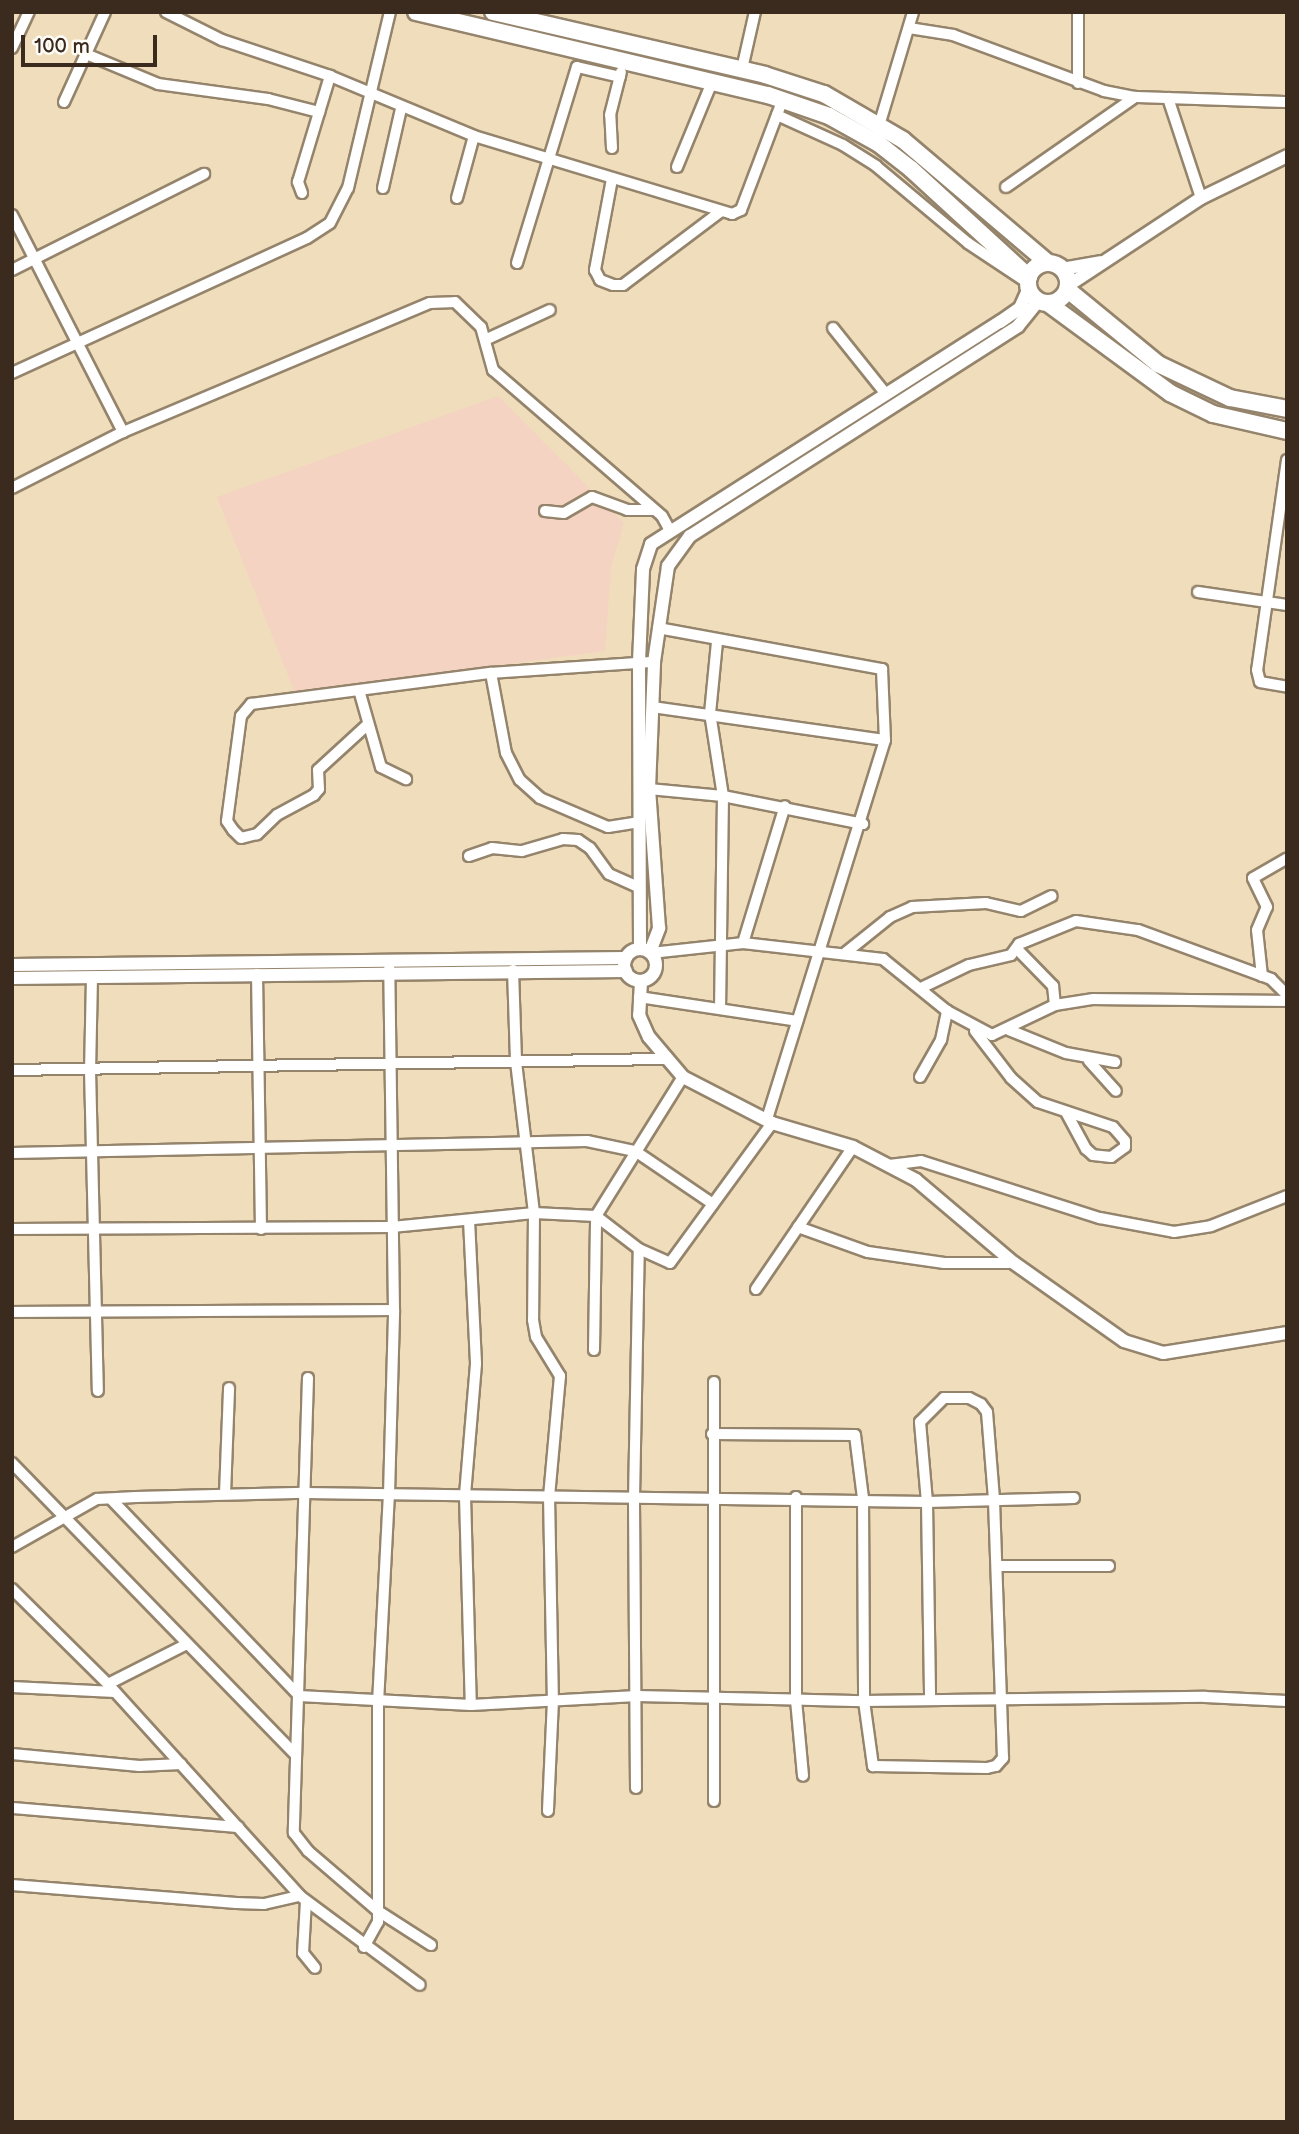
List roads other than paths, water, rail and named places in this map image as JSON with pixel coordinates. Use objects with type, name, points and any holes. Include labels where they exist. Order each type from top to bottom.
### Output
[{"type":"highway","points":[[416,12],[622,69],[712,82],[783,99],[829,116],[873,140],[911,169],[1035,290],[1139,374],[1213,414],[1287,431]]},
{"type":"highway","points":[[493,12],[554,19],[824,94],[880,124],[1055,266],[1068,288],[1168,369],[1230,398],[1287,409]]},
{"type":"highway","points":[[1035,290],[1036,267],[1055,266]]},
{"type":"highway","points":[[1035,290],[1060,300],[1068,288]]},
{"type":"main road","points":[[1068,288],[1201,198],[1287,156]]},
{"type":"main road","points":[[1055,266],[1107,261]]},
{"type":"main road","points":[[12,978],[257,974],[389,966],[513,970],[626,965],[647,951],[659,928],[649,789],[654,662],[668,566],[690,536],[743,502],[772,475],[885,393],[1020,308],[1035,290]]},
{"type":"main road","points":[[1035,290],[1018,326],[772,475],[734,491],[651,544],[643,569],[639,662],[640,888],[647,951],[654,972],[641,981],[639,1015],[665,1059],[683,1077],[769,1122],[853,1147],[916,1180],[1014,1264],[1109,1332],[1145,1349],[1183,1351],[1287,1333]]},
{"type":"main road","points":[[12,965],[626,965],[641,981]]},
{"type":"street","points":[[12,48],[29,12]]},
{"type":"street","points":[[64,103],[105,12]]},
{"type":"street","points":[[166,12],[222,40],[330,76],[401,109],[474,135],[547,154],[612,179],[720,212],[741,210],[783,99]]},
{"type":"street","points":[[12,373],[79,345],[307,238],[330,223],[348,188],[390,12]]},
{"type":"street","points":[[741,69],[755,12]]},
{"type":"street","points":[[873,140],[913,12]]},
{"type":"street","points":[[1078,12],[1079,83]]},
{"type":"street","points":[[909,28],[953,34],[1079,83],[1135,97],[1287,102]]},
{"type":"street","points":[[86,54],[158,84],[268,99],[319,112]]},
{"type":"street","points":[[517,263],[547,154],[577,67],[622,69],[610,115],[612,148]]},
{"type":"street","points":[[302,193],[298,182],[330,76]]},
{"type":"street","points":[[677,167],[712,82]]},
{"type":"street","points":[[1006,187],[1135,97]]},
{"type":"street","points":[[1168,98],[1201,198]]},
{"type":"street","points":[[383,188],[401,109]]},
{"type":"street","points":[[777,115],[843,145],[876,166],[968,243],[1035,290]]},
{"type":"street","points":[[457,198],[474,135]]},
{"type":"street","points":[[12,270],[204,174]]},
{"type":"street","points":[[612,179],[595,270],[600,280],[613,285],[622,285],[720,212]]},
{"type":"street","points":[[12,215],[123,432]]},
{"type":"street","points":[[12,488],[123,432],[430,303],[455,302],[487,339],[493,370],[652,510],[671,532]]},
{"type":"street","points":[[487,339],[550,310]]},
{"type":"street","points":[[833,328],[885,393]]},
{"type":"street","points":[[1287,460],[1282,526],[1257,670],[1260,682],[1287,687]]},
{"type":"street","points":[[545,511],[565,513],[592,498],[627,510],[652,510]]},
{"type":"street","points":[[1198,592],[1287,605]]},
{"type":"street","points":[[12,1229],[392,1227],[534,1213],[596,1216],[639,1249],[666,1263],[676,1261],[769,1122],[797,1021],[863,824],[886,740],[882,669],[717,642],[658,628]]},
{"type":"street","points":[[717,642],[710,713],[723,796],[724,944],[720,1008]]},
{"type":"street","points":[[366,726],[318,769],[319,789],[314,795],[277,815],[257,834],[241,838],[233,830],[227,821],[243,708],[491,673],[654,662]]},
{"type":"street","points":[[491,673],[506,753],[520,780],[540,798],[607,827],[640,822]]},
{"type":"street","points":[[359,690],[366,726],[381,767],[406,779]]},
{"type":"street","points":[[652,707],[710,713],[886,740]]},
{"type":"street","points":[[649,789],[723,796],[785,806],[863,824]]},
{"type":"street","points":[[743,943],[785,806]]},
{"type":"street","points":[[470,856],[492,848],[522,851],[563,839],[578,841],[590,848],[609,874],[640,888]]},
{"type":"street","points":[[1262,975],[1257,930],[1267,907],[1253,878],[1287,858]]},
{"type":"street","points":[[844,954],[890,917],[912,907],[986,903],[1021,911],[1052,896]]},
{"type":"street","points":[[921,988],[1017,949],[1019,944],[1057,925],[1112,923],[1262,975],[1287,995]]},
{"type":"street","points":[[647,951],[743,943],[883,960],[947,1011],[982,1034],[1009,1030],[1055,1005],[1094,999],[1287,1001]]},
{"type":"street","points":[[1017,949],[1052,986],[1055,1005]]},
{"type":"street","points":[[364,1947],[378,1922],[378,1703],[389,1494],[394,1310],[389,966]]},
{"type":"street","points":[[513,970],[516,1062],[534,1213],[533,1320],[536,1337],[560,1376],[549,1496],[553,1700],[548,1811]]},
{"type":"street","points":[[257,974],[261,1229]]},
{"type":"street","points":[[92,977],[90,1070],[98,1391]]},
{"type":"street","points":[[639,997],[797,1021]]},
{"type":"street","points":[[920,1077],[941,1040],[947,1011]]},
{"type":"street","points":[[968,1023],[1025,1091],[1038,1102],[1113,1127],[1125,1141],[1125,1147],[1111,1157],[1094,1155],[1086,1149],[1066,1112]]},
{"type":"street","points":[[1009,1030],[1089,1060],[1115,1062]]},
{"type":"street","points":[[12,1070],[665,1059]]},
{"type":"street","points":[[1089,1060],[1116,1091]]},
{"type":"street","points":[[594,1350],[596,1216],[683,1077]]},
{"type":"street","points":[[12,1153],[587,1141],[635,1151],[713,1205]]},
{"type":"street","points":[[756,1289],[853,1147]]},
{"type":"street","points":[[889,1165],[921,1161],[1100,1218],[1174,1232],[1210,1226],[1287,1196]]},
{"type":"street","points":[[469,1220],[477,1364],[465,1496],[471,1705]]},
{"type":"street","points":[[798,1227],[869,1252],[944,1263],[1014,1264]]},
{"type":"street","points":[[636,1788],[634,1499],[639,1249]]},
{"type":"street","points":[[12,1312],[394,1310]]},
{"type":"street","points":[[309,1378],[295,1754],[295,1833],[308,1851],[378,1911],[430,1945]]},
{"type":"street","points":[[714,1801],[712,1434],[715,1382]]},
{"type":"street","points":[[225,1494],[229,1388]]},
{"type":"street","points":[[712,1434],[855,1436],[863,1498],[864,1701],[873,1766],[986,1768],[996,1766],[1003,1758],[998,1566],[987,1412],[969,1398],[944,1398],[920,1422],[927,1502],[930,1700]]},
{"type":"street","points":[[12,1463],[185,1645],[295,1754]]},
{"type":"street","points":[[12,1546],[62,1515],[97,1499],[305,1493],[634,1499],[796,1497],[927,1502],[1074,1498]]},
{"type":"street","points":[[796,1497],[796,1700],[803,1776]]},
{"type":"street","points":[[111,1499],[299,1696],[378,1703],[471,1705],[637,1696],[1000,1702],[1205,1697],[1287,1701]]},
{"type":"street","points":[[998,1566],[1109,1566]]},
{"type":"street","points":[[12,1589],[116,1692],[303,1899],[364,1947],[420,1985]]},
{"type":"street","points":[[108,1684],[185,1645]]},
{"type":"street","points":[[12,1687],[116,1692]]},
{"type":"street","points":[[12,1754],[139,1766],[181,1764]]},
{"type":"street","points":[[12,1808],[238,1827]]},
{"type":"street","points":[[12,1885],[236,1903],[264,1904],[303,1899]]},
{"type":"street","points":[[303,1899],[303,1953],[315,1968]]}]
